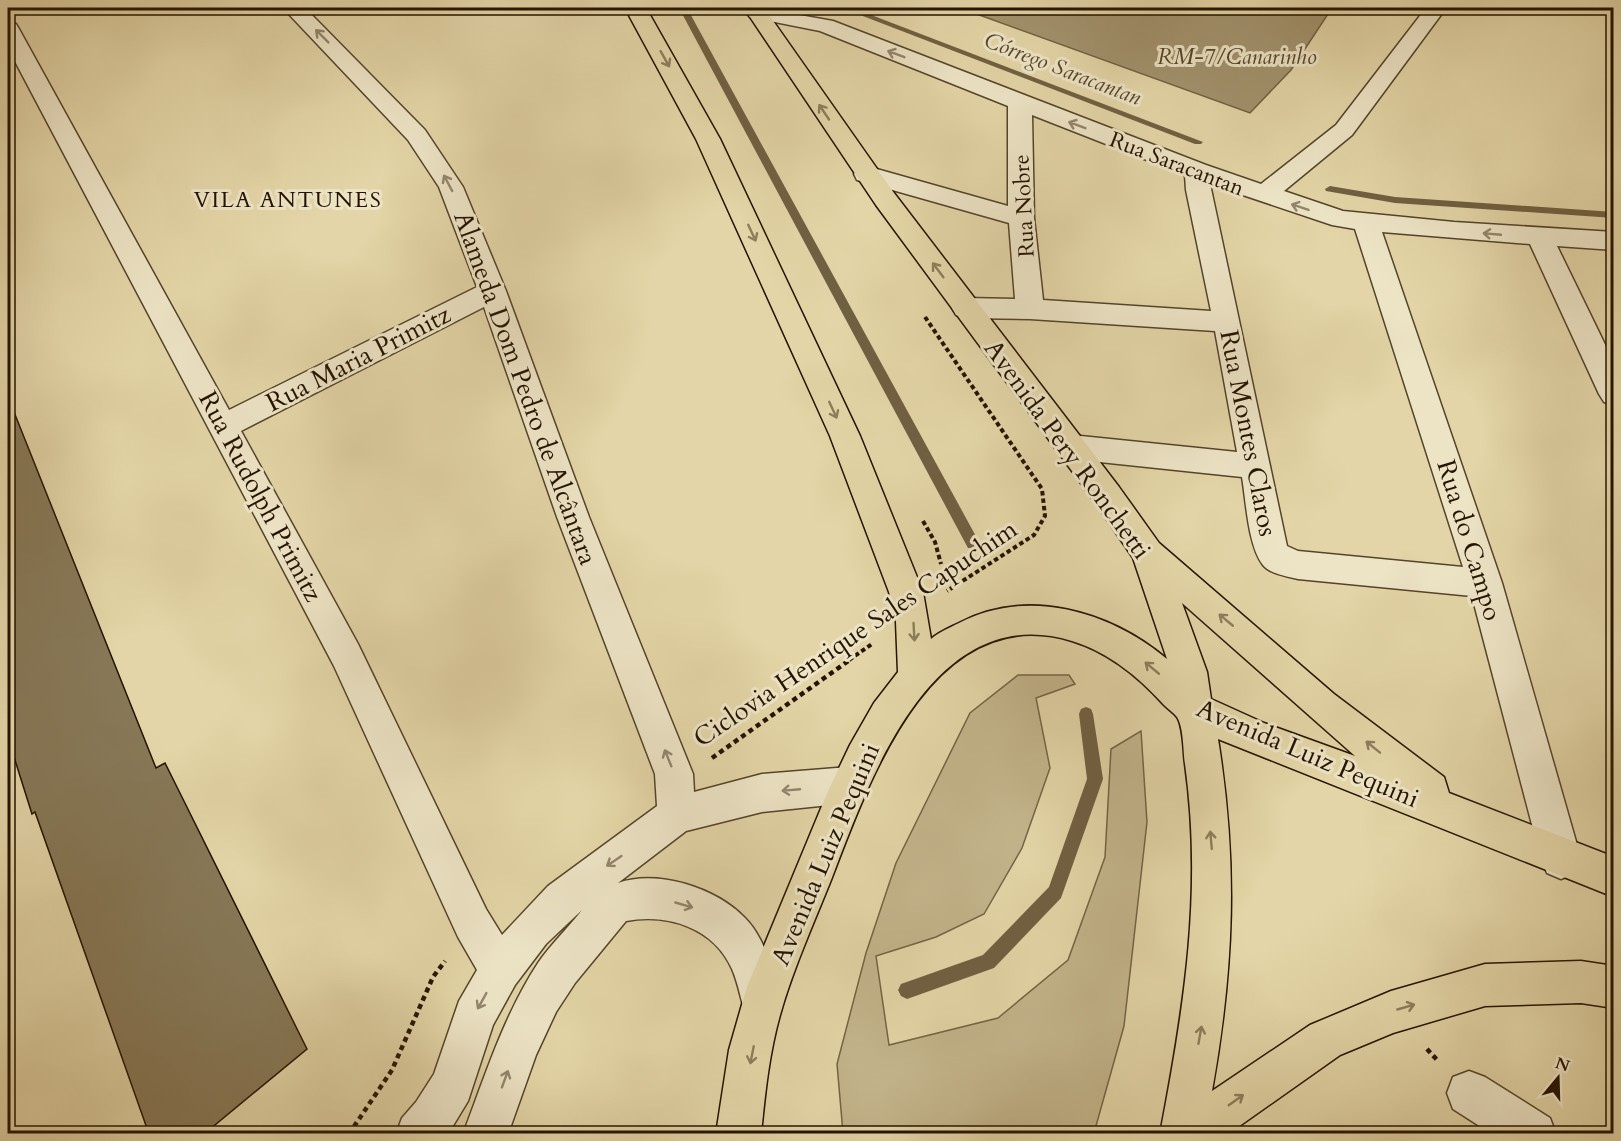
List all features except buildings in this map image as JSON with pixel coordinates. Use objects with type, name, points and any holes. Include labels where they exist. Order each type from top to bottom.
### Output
[{"type":"main road","points":[[636,8],[708,139],[845,436],[906,592],[912,615],[916,677]]},
{"type":"main road","name":"Avenida Pery Ronchetti","points":[[755,10],[866,174],[1071,447],[1147,553],[1189,672],[1206,781],[1214,865],[1203,1021],[1182,1134]]},
{"type":"main road","points":[[1147,553],[1392,762],[1489,830]]},
{"type":"main road","name":"Avenida Luiz Pequini","points":[[738,1134],[762,1003],[849,784],[874,736],[916,677],[940,652],[971,632],[999,621],[1041,620],[1106,639],[1133,652],[1194,709],[1561,859],[1614,877]]},
{"type":"main road","points":[[1188,1134],[1325,1040],[1391,1012],[1485,985],[1581,982],[1614,987]]},
{"type":"street","name":"Alameda Dom Pedro de Alcântara","points":[[294,8],[396,113],[431,153],[451,187],[492,291],[573,517],[674,774],[676,815]]},
{"type":"street","points":[[1263,195],[1344,129],[1436,8]]},
{"type":"street","name":"Rua Saracantan","points":[[755,10],[825,26],[1197,171],[1310,211],[1366,224],[1540,238],[1614,241]]},
{"type":"street","name":"Rua Rudolph Primitz","points":[[8,29],[346,655],[472,923],[500,970]]},
{"type":"street","name":"Rua Nobre","points":[[1020,102],[1021,218],[1030,309]]},
{"type":"street","name":"Rua Montes Claros","points":[[1197,171],[1198,190],[1227,322],[1271,548],[1275,556],[1298,565],[1485,584]]},
{"type":"street","points":[[866,174],[1021,218]]},
{"type":"street","name":"Rua do Campo","points":[[1366,224],[1485,584],[1561,859]]},
{"type":"street","points":[[1540,238],[1614,394]]},
{"type":"street","name":"Rua Maria Primitz","points":[[224,426],[492,291]]},
{"type":"street","points":[[966,308],[1030,309],[1227,322]]},
{"type":"street","points":[[1071,447],[1255,466]]},
{"type":"street","points":[[418,1134],[432,1118],[452,1085],[474,1016],[500,970],[532,930],[562,900],[676,815],[762,793],[849,784]]},
{"type":"street","points":[[485,1134],[522,1035],[553,977],[615,904],[639,899],[660,900],[685,904],[711,914],[732,933],[745,949],[754,968],[762,1003]]},
{"type":"street","points":[[1469,1093],[1534,1134]]},
{"type":"path","name":"Ciclovia Henrique Sales Capuchim","points":[[674,774],[715,757],[912,615],[1034,535],[1046,516],[1042,489],[919,309]]},
{"type":"path","points":[[349,1134],[392,1070],[433,977],[472,923]]},
{"type":"path","points":[[1391,1012],[1469,1093]]},
{"type":"shaded area","points":[[1018,675],[1069,675],[1075,684],[1036,698],[1050,768],[1022,848],[984,914],[936,937],[876,956],[889,1045],[998,1018],[1068,960],[1105,857],[1111,749],[1141,731],[1147,822],[1124,1026],[1094,1133],[843,1133],[837,1064],[866,953],[896,863],[970,713]]},
{"type":"water","name":"RM-7/Canarinho","points":[[960,8],[1332,8],[1291,70],[1250,113]]},
{"type":"waterway","points":[[683,8],[973,544]]},
{"type":"waterway","name":"Córrego Saracantan","points":[[846,8],[1198,142]]},
{"type":"waterway","name":"Córrego Saracantan","points":[[1330,189],[1395,200],[1614,215]]},
{"type":"waterway","points":[[907,990],[988,962],[1055,892],[1095,779],[1086,714]]},
{"type":"district","name":"VILA ANTUNES","points":[[288,199]]}]
